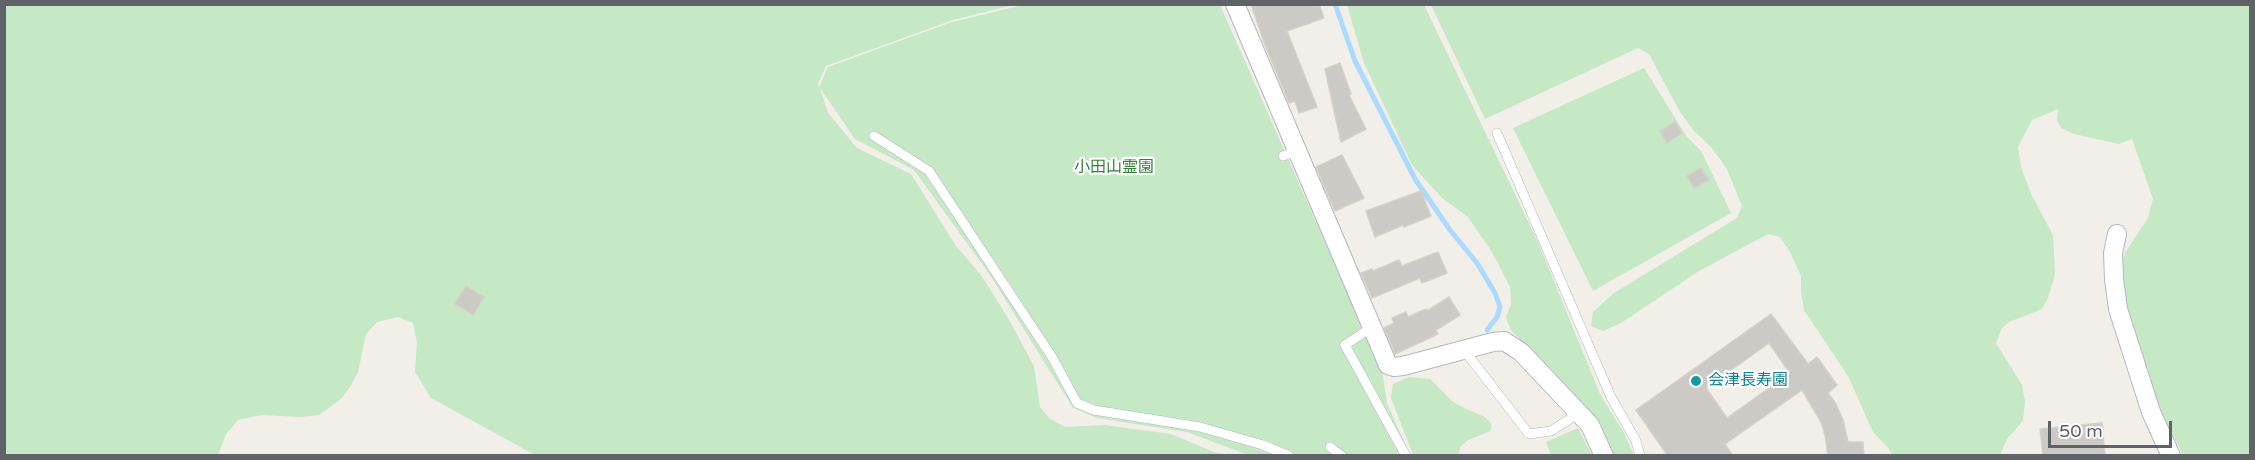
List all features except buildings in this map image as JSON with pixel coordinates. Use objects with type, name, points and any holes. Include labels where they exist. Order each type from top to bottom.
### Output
[{"type":"street","points":[[1235,4],[1243,37],[1290,154],[1388,365],[1395,367],[1504,341],[1521,352],[1590,425],[1604,456]]},
{"type":"street","points":[[2117,234],[2113,253],[2118,309],[2151,412],[2171,456]]},
{"type":"lane","points":[[1497,133],[1611,398],[1636,441],[1640,456]]},
{"type":"lane","points":[[874,136],[929,171],[1052,357],[1077,403],[1094,410],[1200,427],[1263,445],[1289,456]]},
{"type":"lane","points":[[1372,327],[1345,345],[1406,456]]},
{"type":"lane","points":[[1464,350],[1529,434],[1551,431],[1579,413]]},
{"type":"lane","points":[[1330,447],[1342,456]]},
{"type":"green space","name":"小田山霊園","points":[[4,5],[1013,5],[953,20],[826,66],[818,84],[819,87],[828,67],[952,22],[1023,5],[1220,5],[1382,371],[1387,403],[1410,455],[1248,455],[1187,432],[1097,418],[1073,408],[990,275],[914,170],[855,139],[820,88],[828,113],[857,148],[911,174],[956,246],[981,275],[1008,318],[1034,366],[1040,407],[1050,419],[1065,427],[1104,425],[1171,434],[1214,452],[1228,455],[535,455],[431,398],[415,372],[417,343],[413,323],[398,317],[377,322],[366,334],[358,372],[340,400],[319,415],[300,417],[262,415],[238,420],[226,434],[218,455],[5,455]]},
{"type":"green space","points":[[1347,5],[1424,5],[1538,242],[1600,394],[1624,433],[1634,455],[1613,455],[1603,436],[1544,364],[1511,330],[1506,317],[1511,304],[1510,287],[1492,252],[1468,217],[1442,198],[1412,165],[1364,63]]},
{"type":"green space","points":[[1431,5],[2250,5],[2250,455],[2183,455],[2160,409],[2126,309],[2122,264],[2125,253],[2148,218],[2153,199],[2132,139],[2119,144],[2074,134],[2061,128],[2057,120],[2058,109],[2032,120],[2018,147],[2021,167],[2031,194],[2053,235],[2055,274],[2042,309],[2009,322],[2002,328],[1996,343],[2022,385],[2025,401],[2023,421],[2007,439],[2000,455],[1892,455],[1873,432],[1848,376],[1804,310],[1801,276],[1780,237],[1768,234],[1699,271],[1621,323],[1603,331],[1591,326],[1593,312],[1614,293],[1737,218],[1742,206],[1726,167],[1710,146],[1693,130],[1679,110],[1649,54],[1638,48],[1485,119]]},
{"type":"green space","points":[[1644,68],[1687,137],[1701,151],[1731,213],[1593,291],[1513,128]]},
{"type":"green space","points":[[1409,377],[1430,379],[1452,401],[1485,417],[1491,423],[1491,431],[1468,440],[1460,447],[1459,455],[1413,455],[1391,398],[1393,384]]},
{"type":"green space","points":[[1578,428],[1592,455],[1551,455],[1546,442]]},
{"type":"waterway","points":[[1335,4],[1355,61],[1415,179],[1450,230],[1477,263],[1495,293],[1500,307],[1497,317],[1487,330]]},
{"type":"place","name":"会津長寿園","points":[[1696,381]]}]
